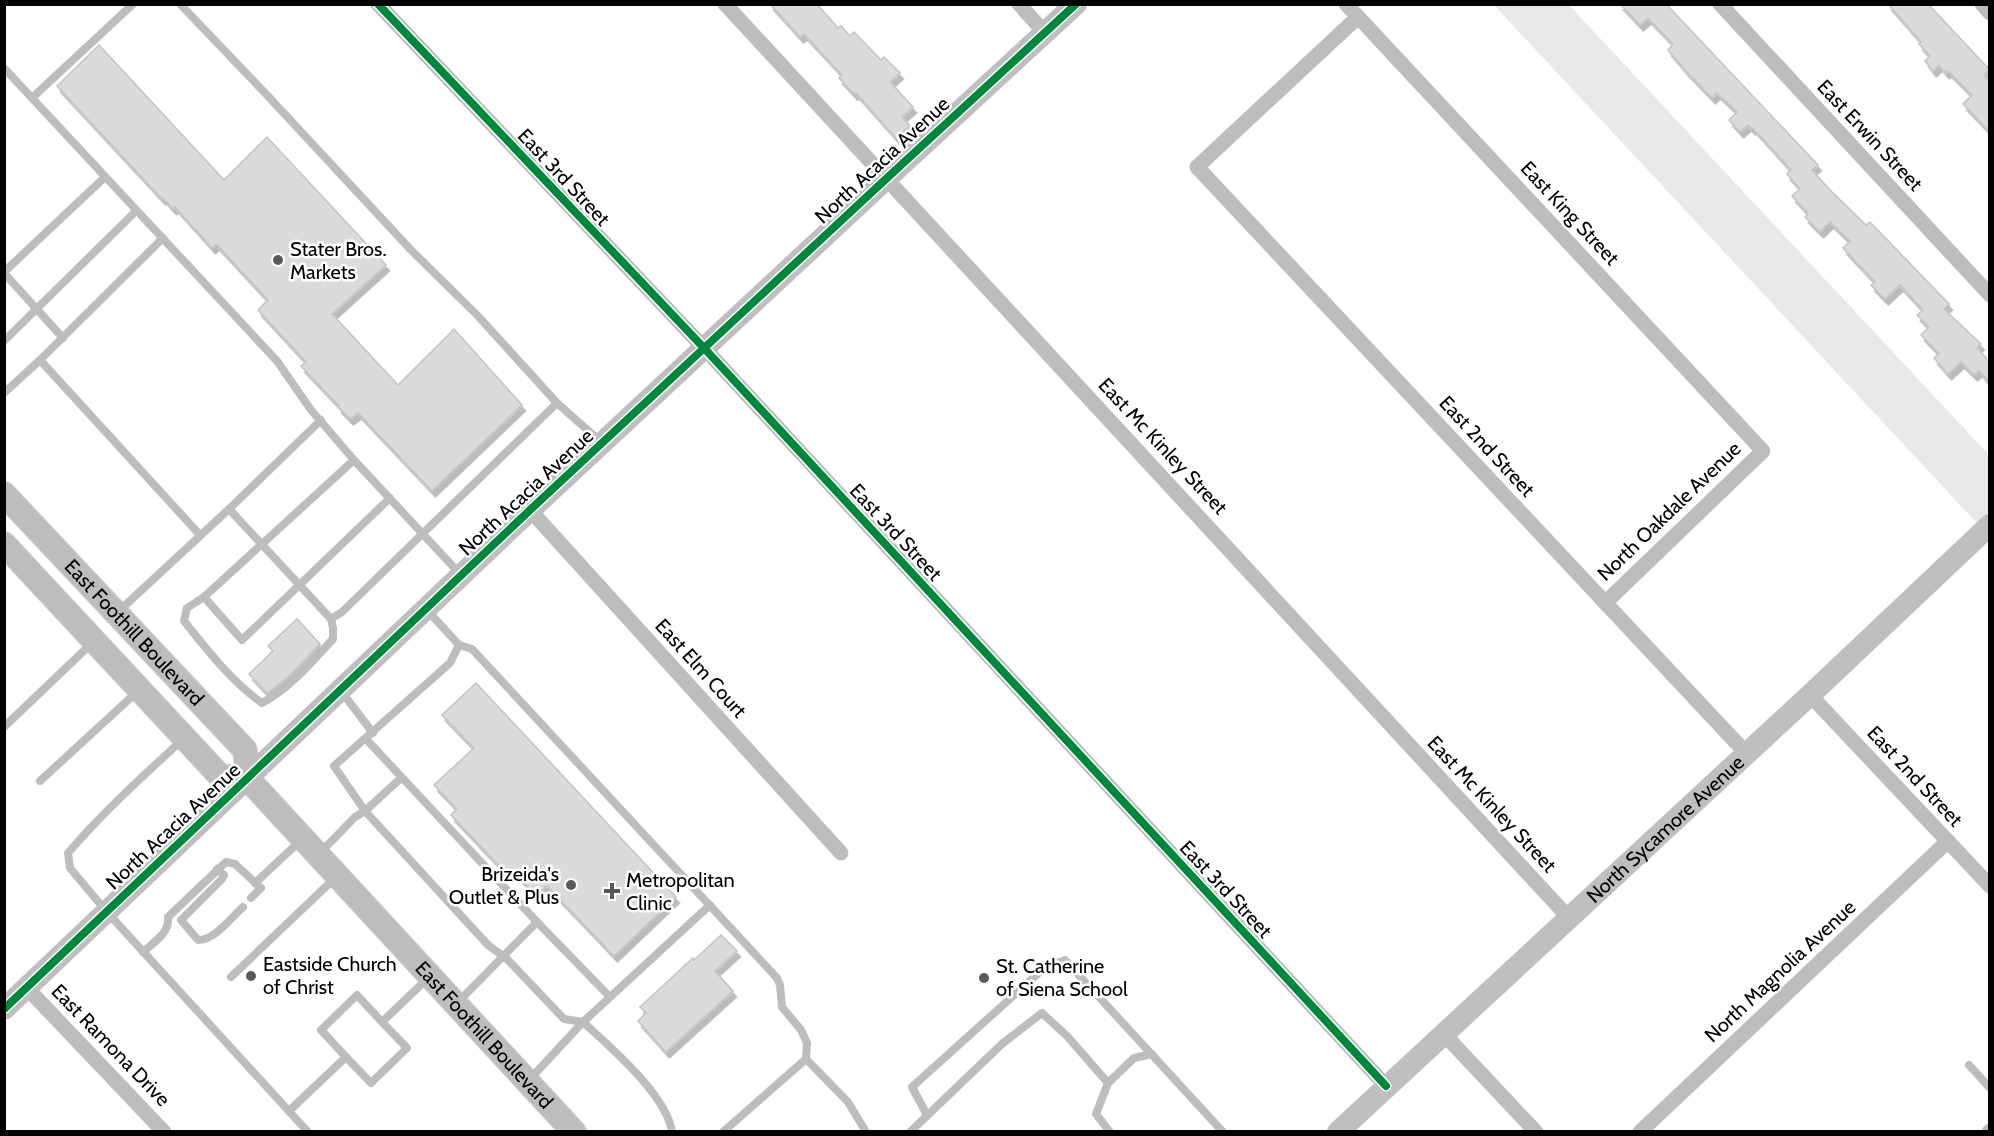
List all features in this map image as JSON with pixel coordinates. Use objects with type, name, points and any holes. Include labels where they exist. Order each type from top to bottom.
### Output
[{"type":"main road","name":"East Foothill Boulevard","points":[[4,494],[245,750],[248,779],[574,1131]]},
{"type":"main road","name":"East Foothill Boulevard","points":[[4,544],[220,776],[248,779]]},
{"type":"street","name":"East 3rd Street","points":[[378,4],[704,348],[1386,1086]]},
{"type":"street","name":"East Mc Kinley Street","points":[[725,4],[1569,918]]},
{"type":"street","points":[[1019,4],[1045,33]]},
{"type":"street","name":"North Acacia Avenue","points":[[4,1009],[530,510],[886,178],[1077,4]]},
{"type":"street","name":"East King Street","points":[[1346,4],[1763,450]]},
{"type":"street","name":"East Erwin Street","points":[[1720,4],[1989,295]]},
{"type":"street","points":[[1982,4],[1989,13]]},
{"type":"street","name":"East 2nd Street","points":[[1358,17],[1197,167],[1747,754]]},
{"type":"street","name":"North Oakdale Avenue","points":[[1605,602],[1763,450]]},
{"type":"street","name":"East Elm Court","points":[[530,510],[841,853]]},
{"type":"street","name":"North Sycamore Avenue","points":[[1338,1131],[1747,754],[1989,525]]},
{"type":"street","name":"East 2nd Street","points":[[1810,695],[1989,886]]},
{"type":"street","name":"North Magnolia Avenue","points":[[1640,1131],[1948,841]]},
{"type":"street","name":"East Ramona Drive","points":[[27,988],[164,1131]]},
{"type":"street","points":[[1443,1034],[1536,1131]]},
{"type":"lane","points":[[33,97],[133,4]]},
{"type":"lane","points":[[180,4],[411,250],[478,316],[557,403],[602,443]]},
{"type":"lane","points":[[4,68],[277,361],[311,410],[461,576]]},
{"type":"lane","points":[[63,338],[4,272],[105,177]]},
{"type":"lane","points":[[5,339],[136,211]]},
{"type":"lane","points":[[4,393],[63,338],[163,238]]},
{"type":"lane","points":[[40,360],[200,535]]},
{"type":"lane","points":[[330,619],[342,612],[557,403]]},
{"type":"lane","points":[[116,614],[321,420]]},
{"type":"lane","points":[[229,508],[262,545],[299,586],[330,619],[333,628],[333,639],[305,669],[275,696],[262,703],[246,692],[202,644],[184,621],[187,608],[204,597],[262,545],[354,460]]},
{"type":"lane","points":[[204,597],[242,640],[390,498]]},
{"type":"lane","points":[[426,609],[459,645],[472,649],[777,978],[782,1007],[801,1030],[807,1043],[806,1059],[723,1131]]},
{"type":"lane","points":[[4,727],[94,640]]},
{"type":"lane","points":[[459,645],[450,663],[334,766],[364,811],[488,945],[503,955],[564,1019],[583,1022],[623,1059],[658,1099],[672,1131]]},
{"type":"lane","points":[[40,781],[140,690]]},
{"type":"lane","points":[[340,691],[373,733]]},
{"type":"lane","points":[[184,738],[113,804],[68,853],[70,868],[143,952],[308,1131]]},
{"type":"lane","points":[[366,739],[610,997]]},
{"type":"lane","points":[[255,883],[364,811],[401,778]]},
{"type":"lane","points":[[143,952],[167,930],[168,917],[226,862],[235,864],[261,888],[251,897]]},
{"type":"lane","points":[[217,869],[224,875],[222,879],[181,920],[198,940],[205,940],[243,907]]},
{"type":"lane","points":[[231,977],[337,876]]},
{"type":"lane","points":[[528,1082],[583,1022],[710,905]]},
{"type":"lane","points":[[456,1004],[537,922]]},
{"type":"lane","points":[[927,1115],[912,1088],[1043,969],[1065,960],[1223,1131]]},
{"type":"lane","points":[[382,1022],[430,976]]},
{"type":"lane","points":[[357,996],[382,1022],[407,1048],[371,1083],[321,1030],[357,996]]},
{"type":"lane","points":[[910,1131],[1003,1043],[1042,1013],[1067,1036],[1108,1083]]},
{"type":"lane","points":[[1110,1131],[1096,1114],[1108,1083],[1134,1058],[1152,1054]]},
{"type":"lane","points":[[289,1111],[346,1057]]},
{"type":"lane","points":[[806,1059],[848,1102],[866,1131]]},
{"type":"lane","points":[[1969,1065],[1989,1088]]},
{"type":"shaded area","points":[[1494,5],[1569,5],[1989,455],[1989,536]]},
{"type":"building","points":[[770,4],[817,4],[838,28],[841,26],[850,36],[854,32],[881,60],[884,57],[900,73],[890,82],[913,107],[902,117],[910,126],[896,138],[856,93],[854,94],[839,78],[842,75],[804,34],[800,37]]},
{"type":"building","points":[[1620,4],[1666,4],[1818,165],[1812,170],[1831,191],[1866,225],[1870,222],[1949,304],[1944,309],[1981,344],[1977,348],[1989,361],[1989,382],[1979,371],[1974,375],[1961,362],[1948,374],[1934,358],[1939,353],[1921,335],[1929,327],[1917,315],[1923,310],[1900,285],[1885,299],[1871,285],[1875,282],[1843,248],[1850,241],[1830,222],[1820,232],[1805,217],[1808,213],[1792,196],[1800,189],[1787,174],[1791,170],[1753,128],[1748,125],[1740,132],[1729,120],[1737,112],[1717,93],[1712,98],[1684,69],[1668,50],[1673,44],[1648,18],[1640,25]]},
{"type":"building","points":[[1888,4],[1928,4],[1989,69],[1984,75],[1989,81],[1989,131],[1963,104],[1972,95],[1939,65],[1933,71],[1925,61],[1930,56],[1919,44],[1921,42]]},
{"type":"building","points":[[99,45],[224,180],[267,137],[386,265],[332,314],[398,385],[454,329],[522,405],[432,491],[358,413],[350,419],[338,407],[301,366],[306,362],[258,310],[268,300],[216,244],[212,248],[175,207],[173,209],[162,199],[57,86]]},
{"type":"building","points":[[297,619],[320,644],[287,678],[267,693],[249,674],[273,651],[268,646]]},
{"type":"building","points":[[476,683],[676,897],[614,956],[547,886],[536,896],[511,868],[506,873],[451,815],[457,809],[434,785],[474,748],[442,715]]},
{"type":"building","points":[[721,935],[737,951],[715,971],[733,991],[666,1052],[638,1021],[646,1013],[640,1007]]},
{"type":"cycle path","points":[[378,4],[704,348],[1386,1086]]},
{"type":"cycle path","points":[[4,1009],[530,510],[1076,4]]},
{"type":"place","name":"Stater Bros. Markets","points":[[278,260]]},
{"type":"place","name":"Brizeida's Outlet & Plus","points":[[571,885]]},
{"type":"place","name":"Metropolitan Clinic","points":[[612,891]]},
{"type":"place","name":"Eastside Church of Christ","points":[[251,976]]},
{"type":"place","name":"St. Catherine of Siena School","points":[[984,978]]}]
